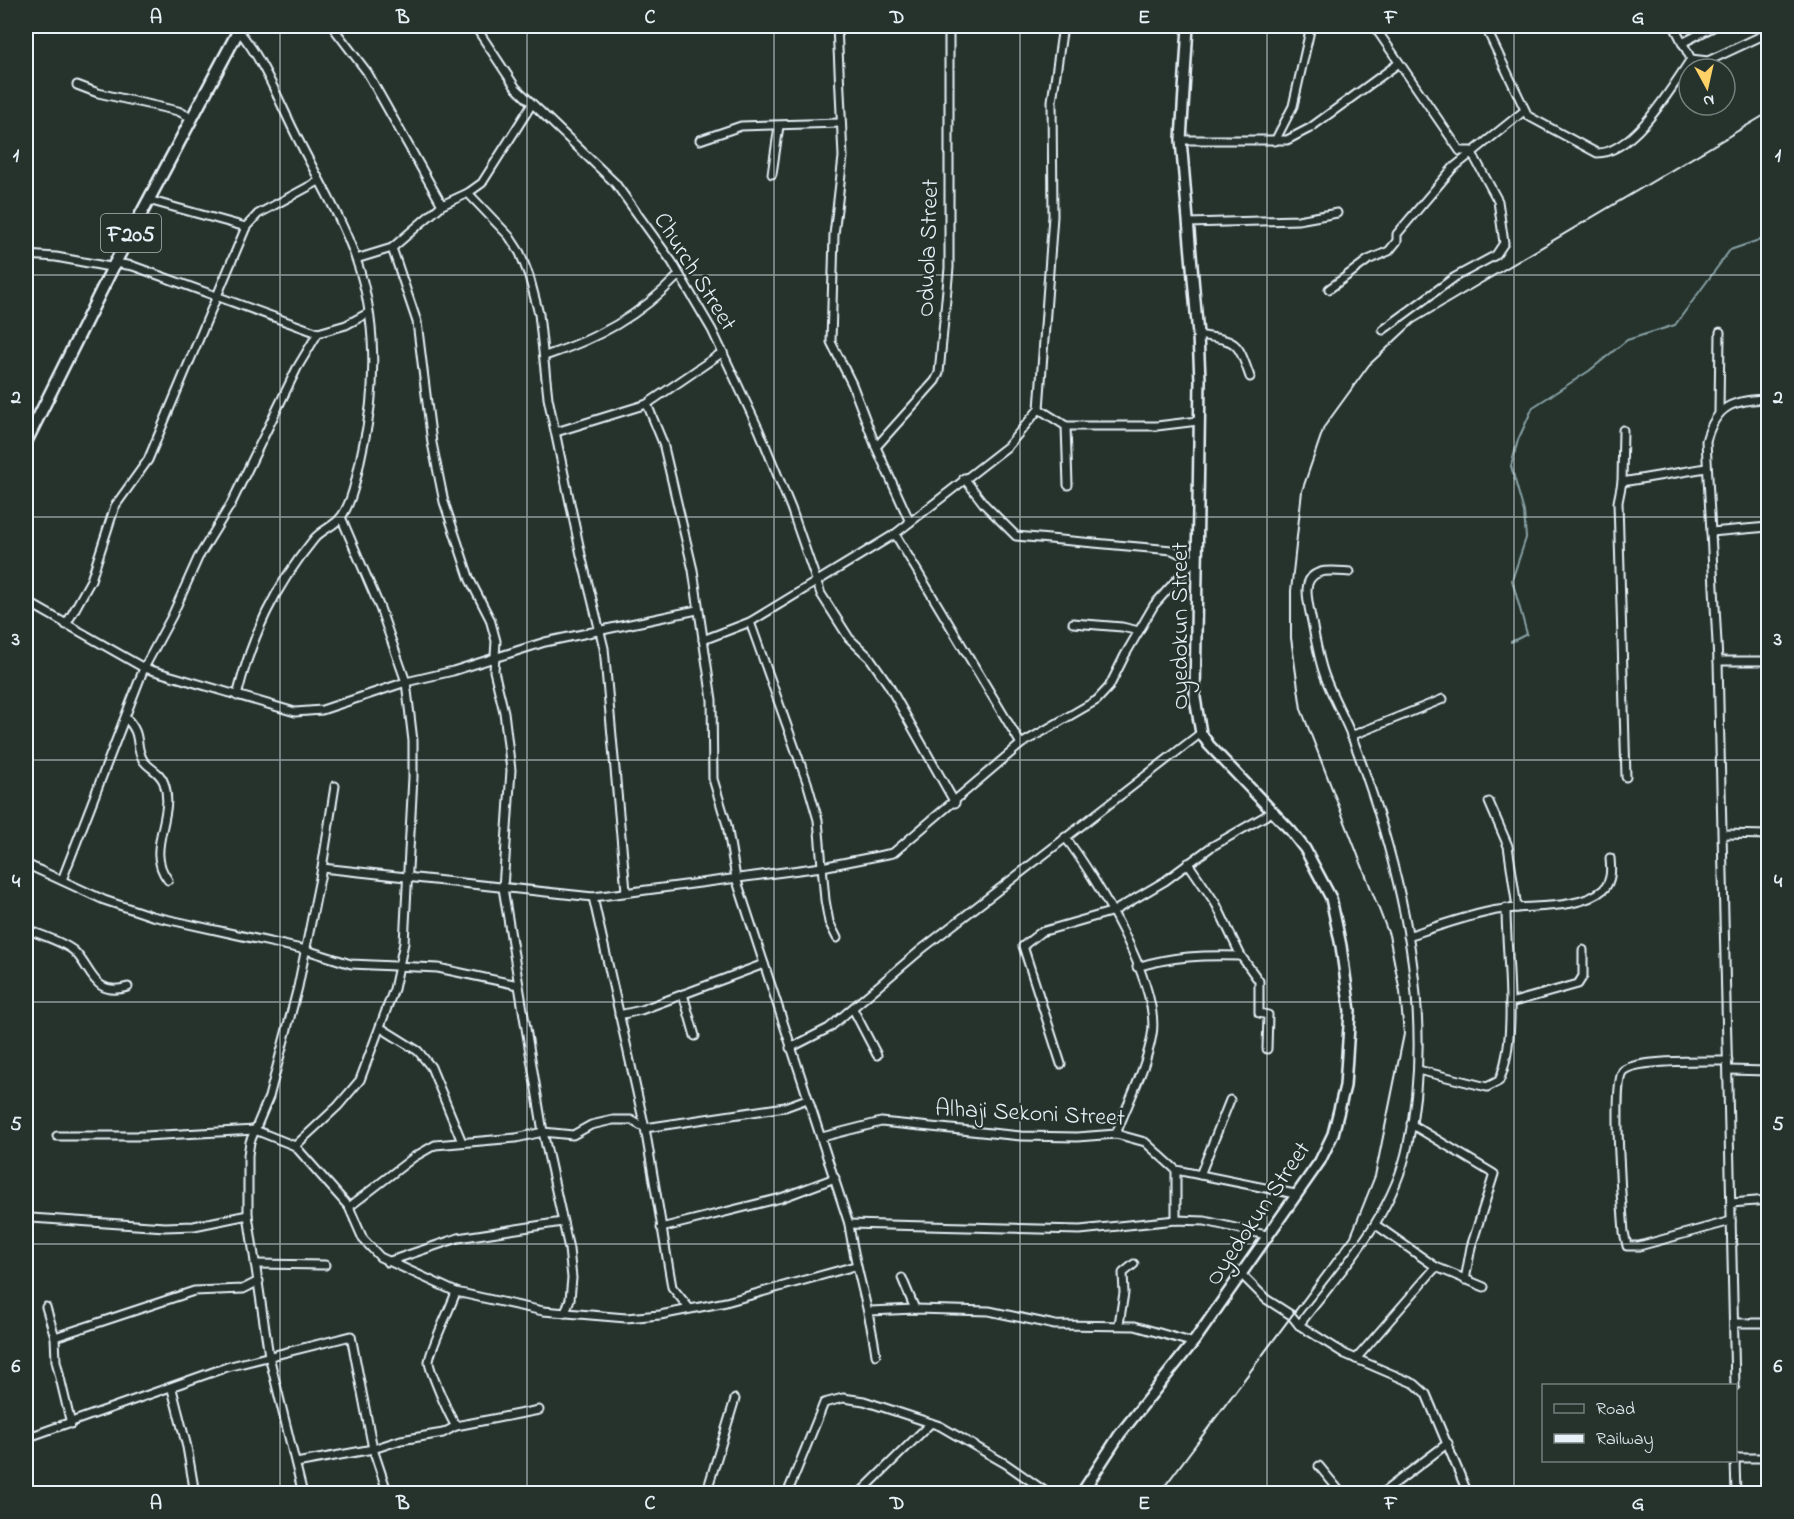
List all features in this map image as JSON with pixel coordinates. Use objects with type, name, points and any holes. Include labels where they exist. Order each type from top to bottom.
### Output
[{"type":"main road","name":"F205","points":[[26,429],[46,395],[188,116],[238,27]]},
{"type":"main road","name":"F205","points":[[113,265],[238,27]]},
{"type":"main road","name":"F205","points":[[26,442],[46,395]]},
{"type":"street","points":[[332,26],[367,72],[442,205]]},
{"type":"street","name":"Church Street","points":[[475,26],[516,88],[615,183],[672,262],[723,352],[776,469],[816,580],[834,616],[849,638],[870,658],[888,684],[955,803]]},
{"type":"street","points":[[837,26],[843,157],[834,235],[831,342],[852,384],[876,447],[910,522]]},
{"type":"street","name":"Oduola Street","points":[[876,447],[935,381],[939,373],[949,268],[949,26]]},
{"type":"street","points":[[703,640],[750,622],[895,534],[1008,446],[1039,409],[1053,216],[1052,101],[1063,26]]},
{"type":"street","name":"Oyedokun Street","points":[[1081,1494],[1120,1434],[1191,1342],[1320,1161],[1341,1109],[1349,1052],[1350,1011],[1341,946],[1331,898],[1305,849],[1274,812],[1209,745],[1201,733],[1195,698],[1199,550],[1198,335],[1181,140],[1188,26]]},
{"type":"street","points":[[1275,141],[1293,106],[1311,26]]},
{"type":"street","points":[[1374,26],[1460,151],[1471,151]]},
{"type":"street","points":[[1485,26],[1499,52],[1524,111],[1536,121],[1597,153],[1608,153],[1620,147],[1648,119],[1677,79]]},
{"type":"street","points":[[1674,26],[1690,57]]},
{"type":"street","points":[[1682,43],[1715,26]]},
{"type":"street","points":[[237,696],[253,637],[270,601],[315,537],[341,517],[355,478],[366,434],[373,362],[368,313],[356,260],[319,181],[248,42],[238,27]]},
{"type":"street","points":[[1717,57],[1768,33]]},
{"type":"street","points":[[1181,140],[1287,140],[1305,132],[1400,63]]},
{"type":"street","points":[[77,85],[98,93],[178,111],[188,116]]},
{"type":"street","points":[[356,260],[392,248],[442,205],[468,193],[482,183],[532,104]]},
{"type":"street","points":[[1329,289],[1368,260],[1389,251],[1397,241],[1397,234],[1436,185],[1471,151],[1524,111]]},
{"type":"street","points":[[700,140],[741,126],[840,123]]},
{"type":"street","points":[[772,174],[779,126]]},
{"type":"street","points":[[1383,330],[1447,283],[1501,250],[1504,243],[1503,220],[1498,201],[1471,151]]},
{"type":"street","points":[[66,625],[91,580],[116,506],[148,460],[185,366],[219,296],[246,227],[258,214],[319,181]]},
{"type":"street","points":[[468,193],[508,236],[520,253],[539,314],[548,398],[604,648],[626,891]]},
{"type":"street","points":[[148,200],[246,227]]},
{"type":"street","points":[[1188,223],[1298,220],[1337,213]]},
{"type":"street","points":[[392,248],[417,322],[432,443],[444,502],[470,580],[490,619],[496,640],[494,671],[504,712],[511,770],[503,888],[543,1132],[569,1248],[572,1278],[565,1313]]},
{"type":"street","points":[[26,255],[56,256],[133,266],[318,333],[346,325],[368,313]]},
{"type":"street","points":[[545,356],[592,340],[622,322],[662,292],[678,276]]},
{"type":"street","points":[[1720,332],[1719,412],[1706,441],[1706,468],[1718,661],[1724,834],[1735,1384]]},
{"type":"street","points":[[62,880],[144,668],[172,616],[198,558],[231,504],[297,368],[318,333]]},
{"type":"street","points":[[1198,335],[1232,341],[1237,345],[1250,377]]},
{"type":"street","points":[[556,432],[647,404],[723,352]]},
{"type":"street","points":[[1719,412],[1731,404],[1768,399]]},
{"type":"street","points":[[647,404],[663,443],[693,570],[697,610],[712,700],[713,779],[727,825],[736,878],[790,1048],[836,1178],[849,1224],[855,1266],[870,1311],[876,1355]]},
{"type":"street","points":[[1039,409],[1065,426],[1157,426],[1198,421]]},
{"type":"street","points":[[1065,426],[1068,485]]},
{"type":"street","points":[[1623,430],[1622,482],[1618,502],[1626,777]]},
{"type":"street","points":[[1622,482],[1706,468]]},
{"type":"street","points":[[964,478],[984,504],[1016,536],[1172,550],[1196,561]]},
{"type":"street","points":[[295,1146],[338,1107],[360,1080],[381,1028],[404,943],[413,768],[406,682],[380,608],[341,517]]},
{"type":"street","points":[[1711,532],[1768,527]]},
{"type":"street","points":[[895,534],[1021,744]]},
{"type":"street","points":[[322,868],[406,875],[593,897],[822,867],[893,853],[955,803],[1021,744],[1097,700],[1109,687],[1154,605],[1196,561],[1199,550]]},
{"type":"street","points":[[1299,1325],[1376,1225],[1396,1184],[1408,1145],[1418,1070],[1419,1014],[1408,936],[1380,818],[1351,736],[1323,672],[1307,589],[1315,574],[1323,571],[1350,572]]},
{"type":"street","points":[[26,602],[144,668],[286,710],[310,712],[406,682],[453,671],[598,629],[697,610]]},
{"type":"street","points":[[750,622],[807,782],[818,820],[829,922],[837,938]]},
{"type":"street","points":[[1073,623],[1122,627],[1139,631]]},
{"type":"street","points":[[1718,661],[1768,661]]},
{"type":"street","points":[[1351,736],[1443,699]]},
{"type":"street","points":[[126,718],[135,728],[142,759],[160,774],[165,784],[165,819],[158,860],[160,870],[168,880]]},
{"type":"street","points":[[790,1048],[829,1028],[922,949],[1201,733]]},
{"type":"street","points":[[303,1494],[269,1356],[248,1215],[248,1155],[279,1063],[306,950],[335,786]]},
{"type":"street","points":[[1489,802],[1508,846],[1517,908]]},
{"type":"street","points":[[1061,1064],[1023,946],[1041,932],[1114,910],[1274,812]]},
{"type":"street","points":[[1724,834],[1768,835]]},
{"type":"street","points":[[1065,837],[1114,910],[1137,967],[1153,1019],[1152,1034],[1116,1134]]},
{"type":"street","points":[[1408,936],[1506,908],[1558,905],[1587,898],[1602,890],[1611,875],[1610,858]]},
{"type":"street","points":[[1188,863],[1216,904],[1241,956],[1259,981],[1259,1012],[1268,1015],[1267,1048]]},
{"type":"street","points":[[26,864],[104,900],[152,916],[306,950],[351,964],[438,969],[518,985]]},
{"type":"street","points":[[593,897],[645,1128],[672,1287],[689,1308]]},
{"type":"street","points":[[1418,1070],[1487,1088],[1494,1085],[1504,1070],[1510,1003],[1506,908]]},
{"type":"street","points":[[26,929],[74,951],[90,976],[100,984],[118,990],[128,987]]},
{"type":"street","points":[[1510,1003],[1578,984],[1583,976],[1583,950]]},
{"type":"street","points":[[1137,967],[1168,958],[1203,955],[1241,956]]},
{"type":"street","points":[[619,1015],[641,1010],[764,964]]},
{"type":"street","points":[[683,994],[695,1036]]},
{"type":"street","points":[[853,1009],[877,1054]]},
{"type":"street","points":[[381,1028],[418,1051],[430,1067],[462,1142]]},
{"type":"street","points":[[1728,1061],[1682,1061],[1638,1065],[1625,1069],[1621,1073],[1619,1142],[1624,1232],[1627,1246],[1639,1246],[1731,1221]]},
{"type":"street","points":[[1729,1070],[1768,1071]]},
{"type":"street","points":[[349,1207],[423,1150],[435,1145],[516,1138],[543,1132],[573,1136],[591,1125],[613,1120],[631,1120],[645,1128],[785,1107],[807,1099]]},
{"type":"street","points":[[1200,1175],[1230,1100]]},
{"type":"street","name":"Alhaji Sekoni Street","points":[[822,1137],[881,1122],[1021,1136],[1077,1137],[1116,1134],[1145,1142],[1176,1170]]},
{"type":"street","points":[[1411,1124],[1467,1155],[1494,1174],[1470,1248],[1465,1280]]},
{"type":"street","points":[[57,1136],[145,1136],[255,1130],[295,1146],[349,1207],[363,1239],[387,1262],[456,1292],[504,1304],[565,1313],[626,1318],[726,1302],[855,1266]]},
{"type":"street","points":[[1176,1220],[1176,1170],[1295,1194]]},
{"type":"street","points":[[661,1228],[781,1198],[836,1178]]},
{"type":"street","points":[[1731,1203],[1768,1200]]},
{"type":"street","points":[[31,1218],[165,1227],[194,1226],[248,1215]]},
{"type":"street","points":[[849,1224],[1080,1230],[1176,1220],[1205,1221],[1266,1236]]},
{"type":"street","points":[[387,1262],[458,1238],[562,1222]]},
{"type":"street","points":[[1376,1225],[1436,1267],[1484,1287]]},
{"type":"street","points":[[255,1264],[324,1265]]},
{"type":"street","points":[[1119,1324],[1124,1293],[1123,1273],[1134,1264]]},
{"type":"street","points":[[1356,1359],[1436,1267]]},
{"type":"street","points":[[1240,1273],[1266,1299],[1291,1315],[1299,1325],[1356,1359],[1415,1384],[1434,1409],[1468,1494]]},
{"type":"street","points":[[902,1278],[915,1309]]},
{"type":"street","points":[[55,1337],[194,1291],[243,1289],[259,1281]]},
{"type":"street","points":[[456,1292],[446,1322],[434,1344],[429,1363],[456,1426]]},
{"type":"street","points":[[46,1307],[55,1337],[56,1361],[71,1424]]},
{"type":"street","points":[[870,1311],[915,1309],[989,1311],[1055,1325],[1119,1324],[1191,1342]]},
{"type":"street","points":[[1734,1323],[1768,1323]]},
{"type":"street","points":[[26,1438],[172,1389],[227,1367],[351,1336],[373,1449],[388,1494]]},
{"type":"street","points":[[172,1389],[187,1447],[195,1494]]},
{"type":"street","points":[[787,1494],[824,1403],[843,1398],[864,1401],[931,1423],[1006,1464],[1049,1494]]},
{"type":"street","points":[[719,1494],[706,1492],[735,1399]]},
{"type":"street","points":[[296,1463],[373,1449],[401,1440],[443,1433],[456,1426],[539,1410]]},
{"type":"street","points":[[859,1494],[931,1423]]},
{"type":"street","points":[[1381,1494],[1448,1443]]},
{"type":"street","points":[[1737,1459],[1768,1458]]},
{"type":"street","points":[[1735,1462],[1736,1494]]},
{"type":"street","points":[[1319,1466],[1342,1494]]},
{"type":"waterway","points":[[1511,642],[1527,634],[1512,580],[1526,538],[1524,512],[1511,466],[1518,440],[1533,407],[1589,371],[1627,340],[1675,325],[1730,250],[1768,237]]},
{"type":"railway","points":[[1159,1494],[1351,1236],[1375,1176],[1404,1034],[1400,992],[1389,935],[1301,709],[1291,638],[1291,591],[1302,491],[1324,427],[1369,365],[1414,323],[1768,113]]}]
